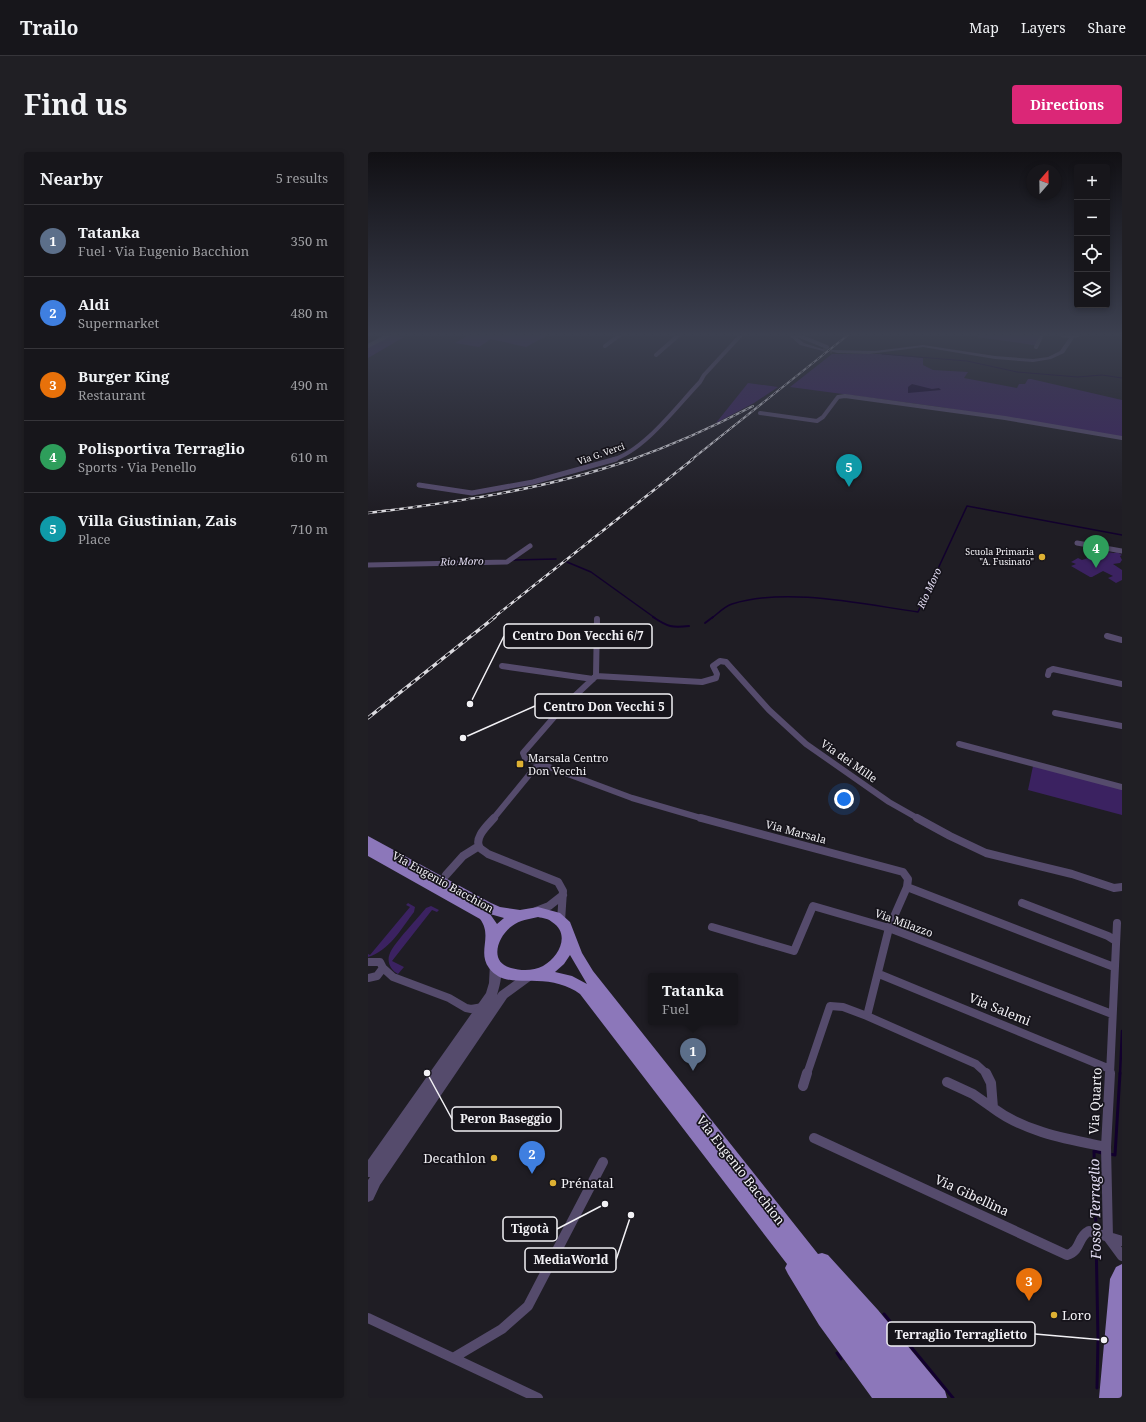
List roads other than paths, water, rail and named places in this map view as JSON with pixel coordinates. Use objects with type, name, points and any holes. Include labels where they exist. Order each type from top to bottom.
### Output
[{"type":"main road","name":"Via Eugenio Bacchion","points":[[368,840],[487,907],[506,914],[527,914]]},
{"type":"main road","name":"Via Eugenio Bacchion","points":[[368,850],[484,915],[491,924],[492,940]]},
{"type":"main road","points":[[527,914],[547,914],[561,921],[568,930],[570,937],[568,948],[561,960],[550,969],[533,975],[509,974],[500,969],[495,963],[491,952],[492,940],[505,923],[527,914]]},
{"type":"main road","name":"Via Eugenio Bacchion","points":[[570,937],[576,955],[588,975],[783,1235],[901,1398]]},
{"type":"main road","name":"Via Eugenio Bacchion","points":[[533,975],[565,978],[578,984],[585,990],[783,1235],[920,1398]]},
{"type":"main road","points":[[783,1235],[806,1291],[839,1339],[884,1398]]},
{"type":"main road","points":[[783,1235],[822,1262],[872,1316],[938,1398]]},
{"type":"main road","points":[[1108,1398],[1119,1279],[1122,1273]]},
{"type":"main road","points":[[1117,1398],[1122,1334]]},
{"type":"street","name":"Via G. Verci","points":[[419,485],[463,493],[472,493],[533,482],[623,457],[641,446],[690,393]]},
{"type":"street","points":[[760,413],[817,421],[823,417],[838,397],[842,396],[998,417],[1122,438]]},
{"type":"street","points":[[1077,543],[1122,551]]},
{"type":"street","points":[[368,565],[512,560],[530,546]]},
{"type":"street","points":[[502,666],[595,677],[597,619]]},
{"type":"street","points":[[1107,636],[1122,640]]},
{"type":"street","name":"Via dei Mille","points":[[595,677],[702,682],[716,678],[717,674],[713,666],[720,661],[726,662],[770,710],[806,744],[889,802],[986,853],[1072,874],[1114,888],[1122,887]]},
{"type":"street","points":[[1048,675],[1049,671],[1052,669],[1122,684]]},
{"type":"street","name":"Via Marsala","points":[[595,677],[562,708],[523,753],[525,758],[632,798],[761,835],[903,872],[908,879],[907,887]]},
{"type":"street","points":[[1055,713],[1122,726]]},
{"type":"street","points":[[959,744],[1122,787]]},
{"type":"street","points":[[482,849],[478,840],[481,833],[538,764]]},
{"type":"street","points":[[446,875],[466,854],[482,849],[555,880],[561,885],[563,895],[561,921]]},
{"type":"street","points":[[867,1016],[879,974],[889,928],[907,887],[1114,967]]},
{"type":"street","points":[[527,914],[549,906],[563,895]]},
{"type":"street","points":[[1022,903],[1108,936],[1116,941]]},
{"type":"street","name":"Via Milazzo","points":[[712,926],[794,951],[813,906],[889,928],[1112,1014]]},
{"type":"street","name":"Via Quarto","points":[[1101,1235],[1117,923]]},
{"type":"street","points":[[368,962],[379,961],[383,965],[383,968],[393,977],[449,998],[466,1008],[471,1009],[483,1007]]},
{"type":"street","points":[[368,1171],[491,995],[495,983],[495,963]]},
{"type":"street","points":[[368,979],[377,976],[383,968]]},
{"type":"street","name":"Via Salemi","points":[[879,974],[1110,1069]]},
{"type":"street","points":[[368,1195],[375,1180],[503,995],[533,975]]},
{"type":"street","points":[[803,1086],[830,1006],[833,1004],[867,1016],[976,1064],[985,1070],[990,1076],[993,1108]]},
{"type":"street","points":[[947,1082],[973,1094],[993,1108],[1001,1116],[1027,1127],[1089,1144],[1105,1151]]},
{"type":"street","name":"Via Gibellina","points":[[814,1138],[1067,1255],[1073,1254],[1077,1251],[1085,1232],[1101,1235]]},
{"type":"street","points":[[453,1358],[502,1329],[528,1306],[603,1162]]},
{"type":"street","points":[[1101,1235],[1122,1241]]},
{"type":"street","points":[[1101,1235],[1122,1256]]},
{"type":"street","points":[[368,1318],[538,1398]]},
{"type":"waterway","name":"Rio Moro","points":[[712,618],[724,608],[732,604],[753,599],[776,597],[800,597],[849,601],[918,612],[967,506],[1122,535]]},
{"type":"waterway","name":"Rio Moro","points":[[513,560],[556,559]]},
{"type":"waterway","name":"Rio Moro","points":[[567,562],[591,572],[655,618]]},
{"type":"waterway","name":"Rio Moro","points":[[653,617],[670,626],[689,626]]},
{"type":"waterway","name":"Rio Moro","points":[[705,623],[713,617]]},
{"type":"waterway","name":"Fosso Terraglio","points":[[1120,1074],[1122,1031]]},
{"type":"waterway","name":"Fosso Terraglio","points":[[1109,1154],[1115,1155],[1120,1073]]},
{"type":"waterway","name":"Fosso Terraglio","points":[[1096,1230],[1094,1151],[1102,1153]]},
{"type":"waterway","name":"Fosso Terraglio","points":[[1096,1236],[1098,1339],[1097,1388]]},
{"type":"waterway","name":"Fosso Terraglio","points":[[884,1314],[953,1398]]},
{"type":"waterway","name":"Fosso Terraglio","points":[[837,1353],[841,1359]]},
{"type":"railway","points":[[691,460],[775,393]]},
{"type":"railway","points":[[631,460],[693,435],[753,406]]},
{"type":"railway","points":[[493,618],[693,459]]},
{"type":"railway","points":[[368,513],[502,493],[568,479],[631,460]]},
{"type":"railway","points":[[368,718],[495,617]]},
{"type":"place","name":"Villa Giustinian, Zais","points":[[849,487]]},
{"type":"place","name":"Scuola Primaria \"A. Fusinato\"","points":[[1042,557]]},
{"type":"place","name":"Polisportiva Terraglio","points":[[1096,568]]},
{"type":"place","name":"Centro Don Vecchi 6/7","points":[[470,704]]},
{"type":"place","name":"Centro Don Vecchi 5","points":[[463,738]]},
{"type":"place","name":"Marsala Centro Don Vecchi","points":[[520,764]]},
{"type":"place","name":"Tatanka","points":[[693,1071]]},
{"type":"place","name":"Peron Baseggio","points":[[427,1073]]},
{"type":"place","name":"Decathlon","points":[[494,1158]]},
{"type":"place","name":"Aldi","points":[[532,1174]]},
{"type":"place","name":"Prénatal","points":[[553,1183]]},
{"type":"place","name":"Tigotà","points":[[605,1204]]},
{"type":"place","name":"MediaWorld","points":[[631,1215]]},
{"type":"place","name":"Burger King","points":[[1029,1301]]},
{"type":"place","name":"Loro","points":[[1054,1315]]},
{"type":"place","name":"Terraglio Terraglietto","points":[[1104,1340]]}]
